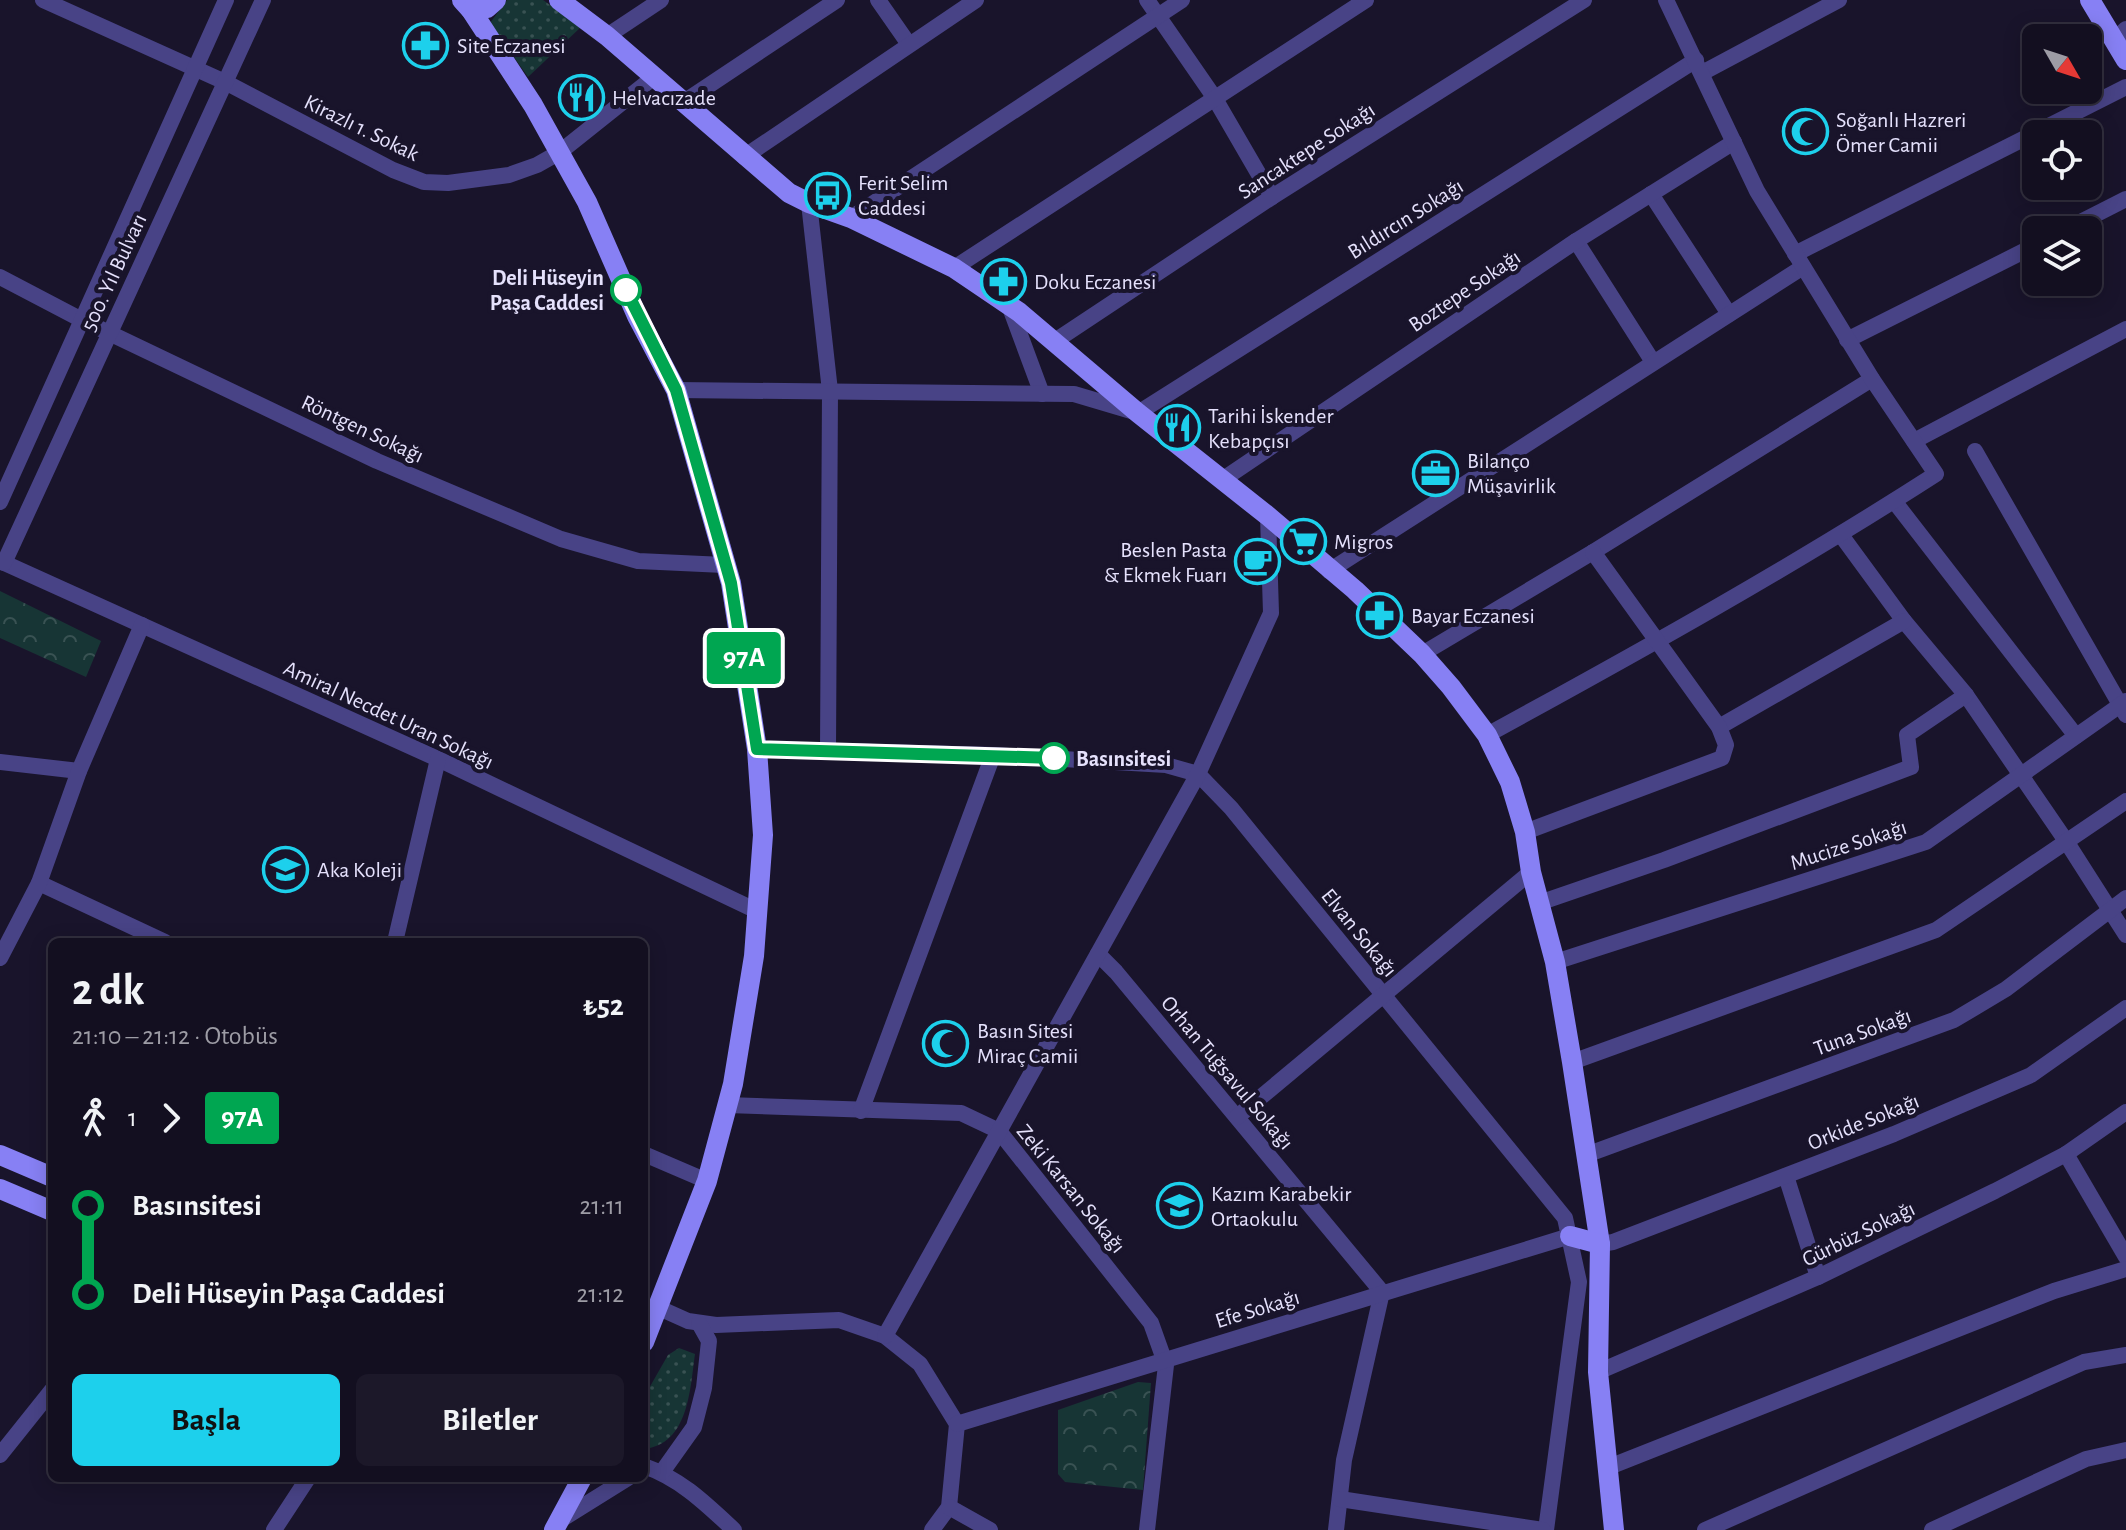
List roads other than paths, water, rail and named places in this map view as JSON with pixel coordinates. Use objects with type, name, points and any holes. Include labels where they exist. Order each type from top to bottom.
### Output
[{"type":"main road","points":[[466,5],[487,8],[496,0]]},
{"type":"main road","points":[[559,0],[607,36],[789,193],[851,218],[954,268],[1055,341],[1355,590],[1422,654],[1487,735],[1510,782],[1525,832],[1531,872],[1555,962],[1572,1062],[1600,1244],[1598,1372],[1614,1530]]},
{"type":"main road","points":[[2090,0],[2120,35],[2126,60]]},
{"type":"main road","points":[[466,5],[533,105],[560,152],[587,202],[637,316],[676,390],[731,583],[757,749],[763,835],[757,911],[749,985],[727,1105],[707,1181],[648,1333]]},
{"type":"main road","points":[[0,1155],[48,1175]]},
{"type":"main road","points":[[0,1189],[48,1209]]},
{"type":"main road","points":[[1570,1236],[1600,1244]]},
{"type":"main road","points":[[556,1526],[580,1482]]},
{"type":"street","name":"Kirazlı 1. Sokak","points":[[43,0],[225,82],[393,170],[424,182],[448,183],[509,175],[537,165],[560,152],[654,77]]},
{"type":"street","name":"500. Yıl Bulvarı","points":[[0,502],[226,0]]},
{"type":"street","name":"500. Yıl Bulvarı","points":[[2,562],[263,0]]},
{"type":"street","points":[[607,36],[661,0]]},
{"type":"street","points":[[684,102],[837,0]]},
{"type":"street","points":[[878,0],[908,43]]},
{"type":"street","points":[[744,157],[908,43],[976,0]]},
{"type":"street","points":[[1147,0],[1214,97],[1272,197]]},
{"type":"street","points":[[851,218],[1182,0]]},
{"type":"street","points":[[954,268],[1366,0]]},
{"type":"street","name":"Sancaktepe Sokağı","points":[[1055,341],[1272,197],[1584,0]]},
{"type":"street","points":[[1487,735],[1657,643],[1841,535],[1936,474],[1847,340],[1757,191],[1666,0]]},
{"type":"street","name":"Bıldırcın Sokağı","points":[[1138,413],[1699,67],[1839,0]]},
{"type":"street","points":[[1329,571],[1729,314],[1799,260],[2126,87]]},
{"type":"street","name":"Boztepe Sokağı","points":[[1222,480],[1576,241],[1734,142]]},
{"type":"street","points":[[1651,194],[1729,314]]},
{"type":"street","points":[[2093,216],[2126,199]]},
{"type":"street","points":[[809,203],[830,391],[828,751]]},
{"type":"street","points":[[1576,241],[1653,362]]},
{"type":"street","points":[[1847,340],[2022,252]]},
{"type":"street","name":"Röntgen Sokağı","points":[[0,277],[82,320],[377,461],[561,539],[638,561],[724,565]]},
{"type":"street","points":[[1009,305],[1042,394]]},
{"type":"street","points":[[1914,441],[2126,329]]},
{"type":"street","points":[[1074,394],[1095,375]]},
{"type":"street","points":[[1422,654],[1872,379]]},
{"type":"street","points":[[676,390],[1074,394],[1138,413]]},
{"type":"street","points":[[1975,451],[2124,707]]},
{"type":"street","points":[[1894,501],[2076,736]]},
{"type":"street","points":[[885,1336],[1198,774],[1271,613],[1268,516]]},
{"type":"street","points":[[1841,535],[1904,621],[1966,695],[2023,776],[2126,935]]},
{"type":"street","points":[[1525,832],[1722,758],[1726,745],[1719,727],[1593,552]]},
{"type":"street","name":"Amiral Necdet Uran Sokağı","points":[[2,562],[438,759],[757,911]]},
{"type":"street","points":[[1719,727],[1904,621]]},
{"type":"street","points":[[0,958],[39,883],[79,771],[142,625]]},
{"type":"street","points":[[1539,903],[1664,860],[1911,767],[1907,735],[1966,695]]},
{"type":"street","name":"Mucize Sokağı","points":[[1555,962],[1926,842],[2076,736],[2124,707]]},
{"type":"street","points":[[757,749],[993,755],[1166,765],[1198,774]]},
{"type":"street","points":[[861,1111],[993,755]]},
{"type":"street","points":[[396,938],[438,759]]},
{"type":"street","points":[[0,762],[79,771]]},
{"type":"street","name":"Elvan Sokağı","points":[[1198,774],[1231,808],[1565,1218],[1579,1282],[1545,1530]]},
{"type":"street","points":[[1572,1062],[1936,930],[2126,801]]},
{"type":"street","points":[[1237,1117],[1531,872]]},
{"type":"street","points":[[39,883],[156,938]]},
{"type":"street","name":"Tuna Sokağı","points":[[1586,1155],[1954,1020],[2006,989],[2126,898]]},
{"type":"street","name":"Orhan Tuğsavul Sokağı","points":[[1098,954],[1382,1292]]},
{"type":"street","name":"Orkide Sokağı","points":[[1600,1244],[1613,1242],[1894,1134],[2031,1075],[2126,1008]]},
{"type":"street","name":"Zeki Karsan Sokağı","points":[[727,1105],[961,1113],[999,1131],[1151,1323],[1166,1365],[1147,1530]]},
{"type":"street","name":"Gürbüz Sokağı","points":[[1598,1372],[1818,1277],[2066,1154],[2126,1112]]},
{"type":"street","points":[[2066,1154],[2126,1257]]},
{"type":"street","points":[[648,1156],[707,1181]]},
{"type":"street","points":[[1786,1176],[1818,1277]]},
{"type":"street","name":"Efe Sokağı","points":[[957,1424],[1570,1236]]},
{"type":"street","points":[[1609,1467],[2054,1291],[2126,1269]]},
{"type":"street","points":[[1336,1530],[1344,1460],[1382,1292]]},
{"type":"street","points":[[659,1308],[688,1321],[716,1325],[839,1320],[885,1336],[920,1364],[957,1424],[949,1507],[932,1530]]},
{"type":"street","points":[[699,1323],[709,1341],[704,1388],[694,1427],[649,1468],[693,1491],[734,1530]]},
{"type":"street","points":[[1705,1530],[2084,1362],[2126,1355]]},
{"type":"street","points":[[0,1455],[48,1395]]},
{"type":"street","points":[[1932,1530],[2086,1459],[2126,1450]]},
{"type":"street","points":[[274,1530],[305,1482]]},
{"type":"street","points":[[556,1526],[622,1482]]},
{"type":"street","points":[[1340,1499],[1545,1530]]},
{"type":"street","points":[[949,1507],[990,1530]]},
{"type":"place","name":"Site Eczanesi","points":[[426,45]]},
{"type":"place","name":"Helvacızade","points":[[581,97]]},
{"type":"place","name":"Soğanlı Hazreri Ömer Camii","points":[[1805,132]]},
{"type":"place","name":"Ferit Selim Caddesi","points":[[827,195]]},
{"type":"place","name":"Doku Eczanesi","points":[[1003,281]]},
{"type":"place","name":"Deli Hüseyin Paşa Caddesi","points":[[626,290]]},
{"type":"place","name":"Tarihi İskender Kebapçısı","points":[[1177,428]]},
{"type":"place","name":"Bilanço Müşavirlik","points":[[1436,473]]},
{"type":"place","name":"Migros","points":[[1303,541]]},
{"type":"place","name":"Beslen Pasta & Ekmek Fuarı","points":[[1258,562]]},
{"type":"place","name":"Bayar Eczanesi","points":[[1380,615]]},
{"type":"place","name":"Basınsitesi","points":[[1054,758]]},
{"type":"place","name":"Aka Koleji","points":[[286,869]]},
{"type":"place","name":"Basın Sitesi Miraç Camii","points":[[946,1043]]},
{"type":"place","name":"Kazım Karabekir Ortaokulu","points":[[1180,1206]]}]
